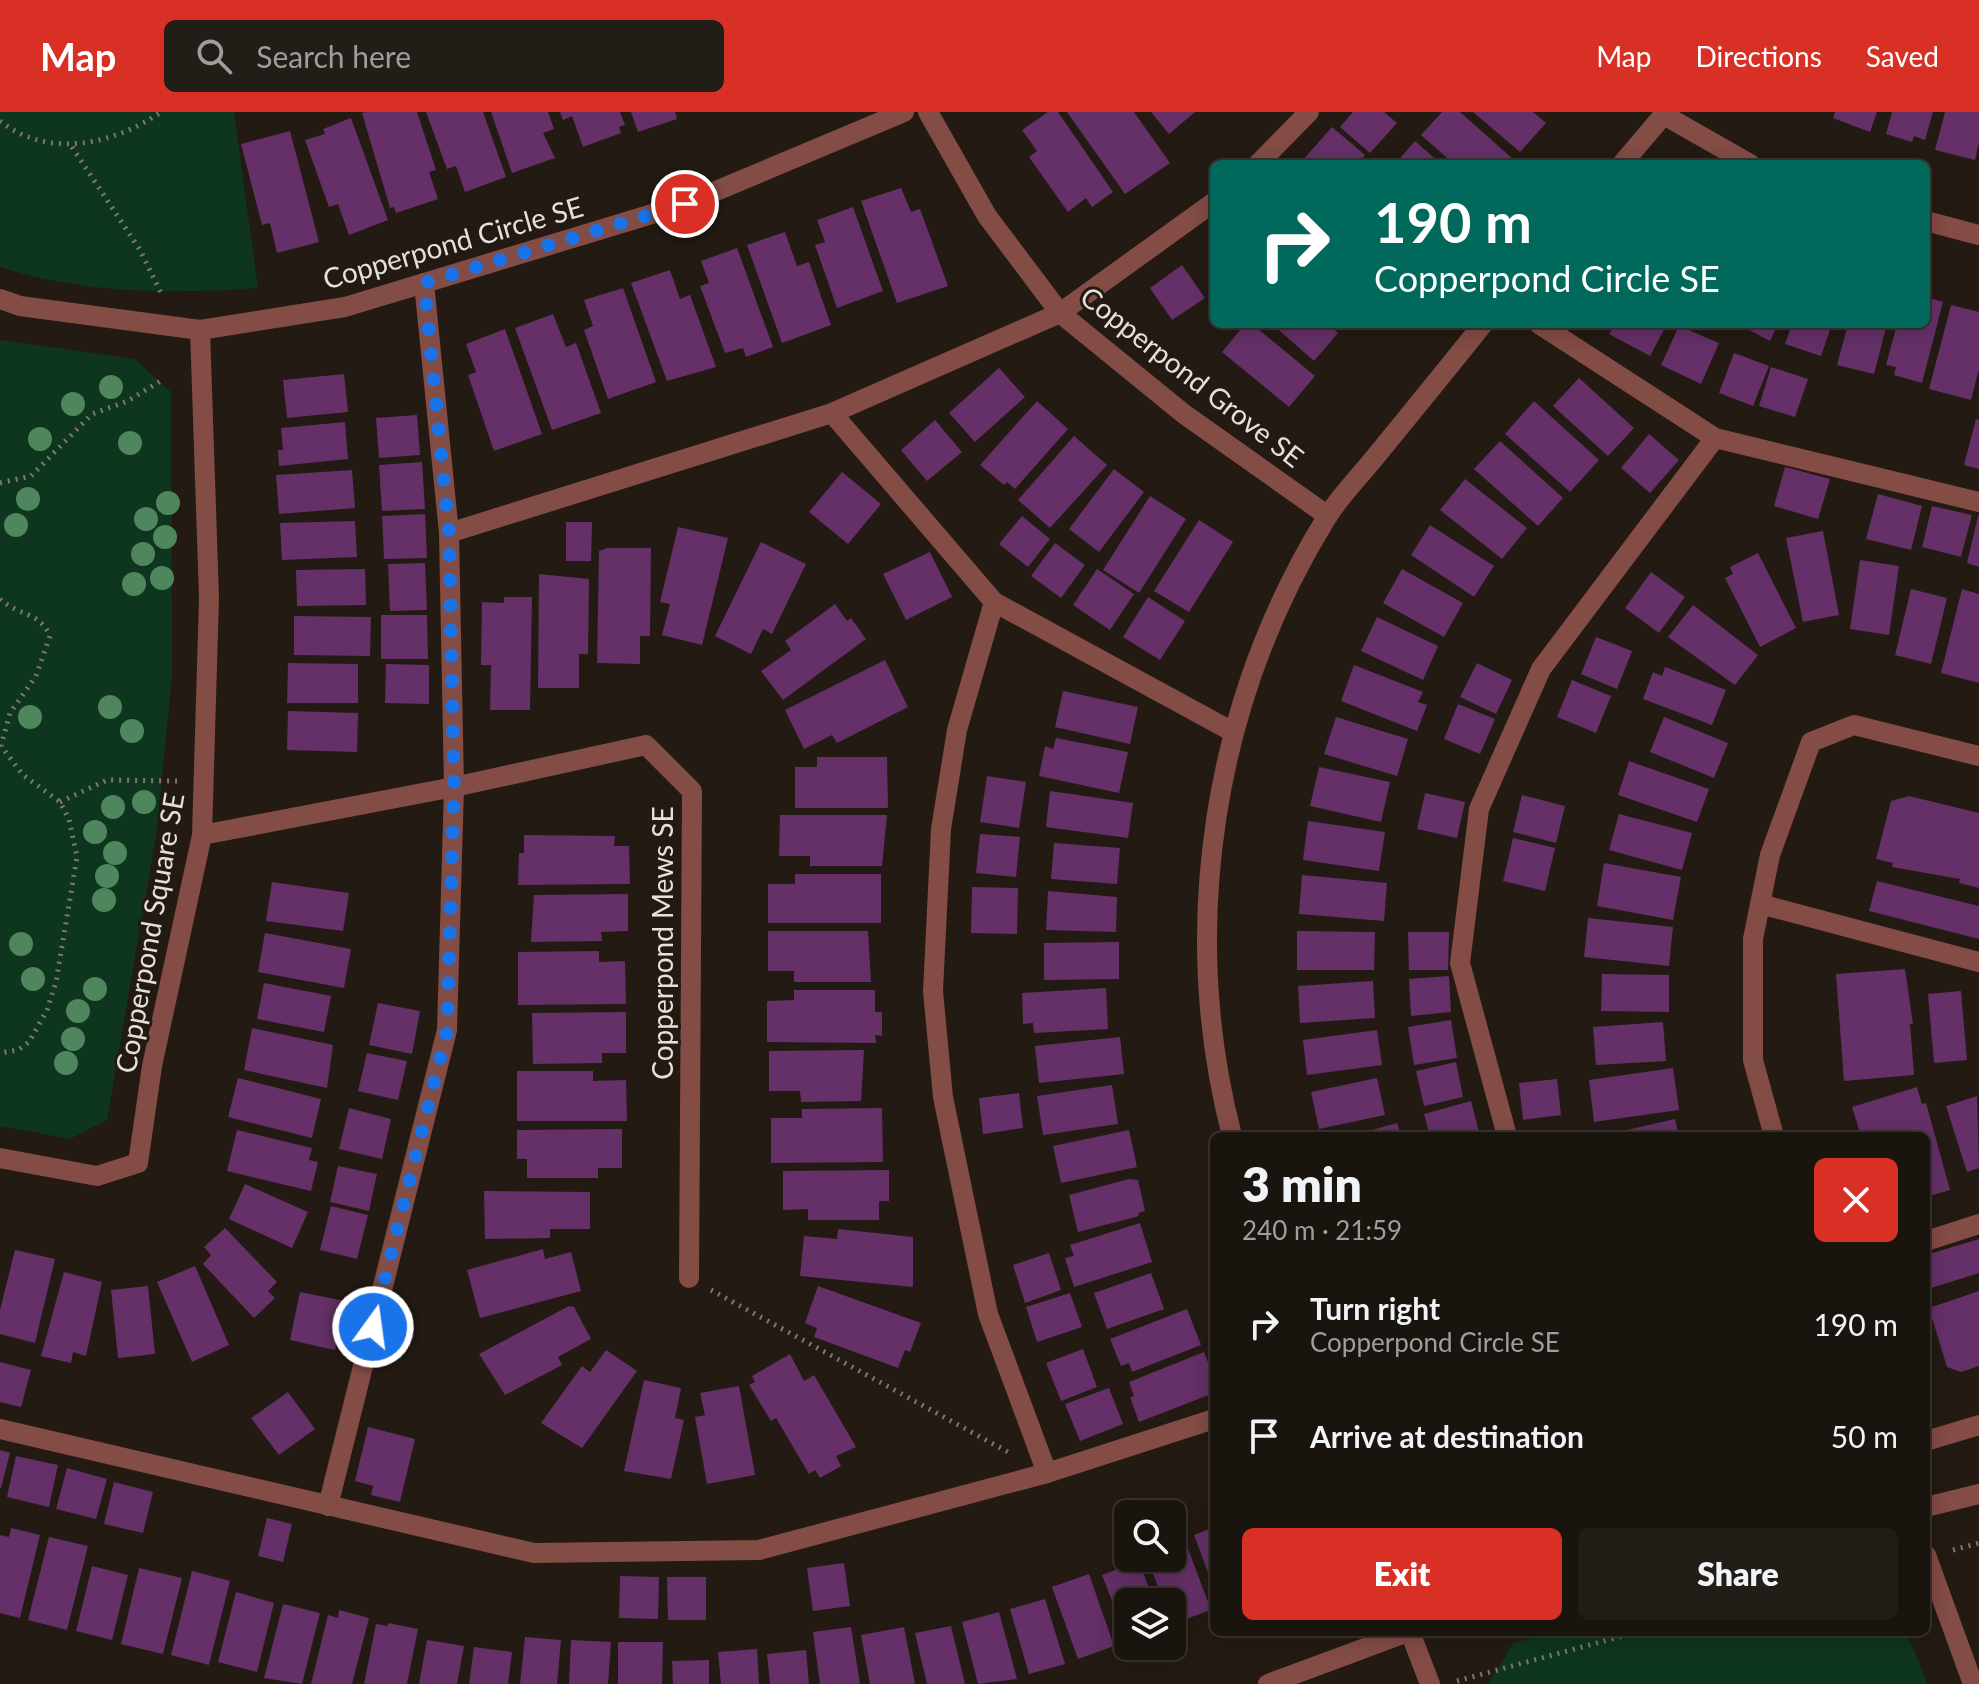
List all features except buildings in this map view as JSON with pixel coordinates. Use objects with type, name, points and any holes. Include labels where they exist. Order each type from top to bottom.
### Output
[{"type":"street","name":"Copperpond Circle SE","points":[[0,299],[20,306],[200,330],[345,307],[685,204],[904,112]]},
{"type":"street","name":"Copperpond Grove SE","points":[[928,112],[987,216],[1060,313],[1184,414],[1328,516]]},
{"type":"street","points":[[1262,160],[1309,112]]},
{"type":"street","points":[[1625,160],[1665,114],[1743,160]]},
{"type":"street","points":[[449,533],[832,413],[1060,313],[1210,205]]},
{"type":"street","points":[[1930,222],[1979,235]]},
{"type":"street","points":[[328,1506],[447,1030],[454,787],[449,533],[424,283]]},
{"type":"street","points":[[1231,1132],[1221,1094],[1207,985],[1209,857],[1233,732],[1271,623],[1328,516],[1480,328]]},
{"type":"street","points":[[1545,328],[1715,438],[1979,502]]},
{"type":"street","name":"Copperpond Square SE","points":[[0,1158],[97,1176],[138,1163],[152,1066],[202,835],[209,598],[200,330]]},
{"type":"street","points":[[832,413],[994,602],[1233,732]]},
{"type":"street","points":[[1506,1132],[1460,963],[1479,809],[1541,669],[1715,438]]},
{"type":"street","points":[[994,602],[957,730],[946,801],[933,991],[943,1097],[988,1314],[1047,1473]]},
{"type":"street","points":[[1773,1132],[1753,1060],[1753,939],[1770,855],[1811,742],[1854,725],[1979,756]]},
{"type":"street","name":"Copperpond Mews SE","points":[[202,835],[454,787],[646,745],[692,791],[689,1278]]},
{"type":"street","points":[[1760,904],[1979,962]]},
{"type":"street","points":[[1930,1240],[1979,1224]]},
{"type":"street","points":[[0,1429],[534,1553],[759,1550],[1047,1473],[1210,1420]]},
{"type":"street","points":[[1930,1440],[1979,1425]]},
{"type":"street","points":[[1930,1506],[1979,1494]]},
{"type":"street","points":[[1930,1566],[1973,1684]]},
{"type":"street","points":[[1268,1684],[1398,1636]]},
{"type":"street","points":[[1411,1636],[1430,1684]]},
{"type":"path","points":[[0,121],[36,140],[72,147],[113,134],[161,112]]},
{"type":"path","points":[[72,147],[153,270],[162,300]]},
{"type":"path","points":[[0,483],[31,476],[92,414],[123,404],[162,380]]},
{"type":"path","points":[[0,599],[10,607],[37,617],[50,636],[36,676],[10,713],[1,746],[23,775],[60,802],[69,819],[77,857],[56,982],[47,1010],[29,1042],[18,1050],[0,1053]]},
{"type":"path","points":[[60,802],[107,780],[177,781]]},
{"type":"path","points":[[689,1278],[1047,1473]]},
{"type":"path","points":[[1447,1684],[1622,1636]]},
{"type":"green space","points":[[0,112],[234,112],[258,288],[128,290],[63,283],[0,267]]},
{"type":"green space","points":[[0,340],[135,359],[171,392],[172,677],[156,836],[107,1120],[70,1139],[0,1126]]},
{"type":"green space","points":[[1540,1636],[1909,1636],[1927,1684],[1488,1684],[1513,1643]]},
{"type":"route","points":[[373,1327],[447,1030],[454,787],[449,533],[424,283],[685,204]]}]
